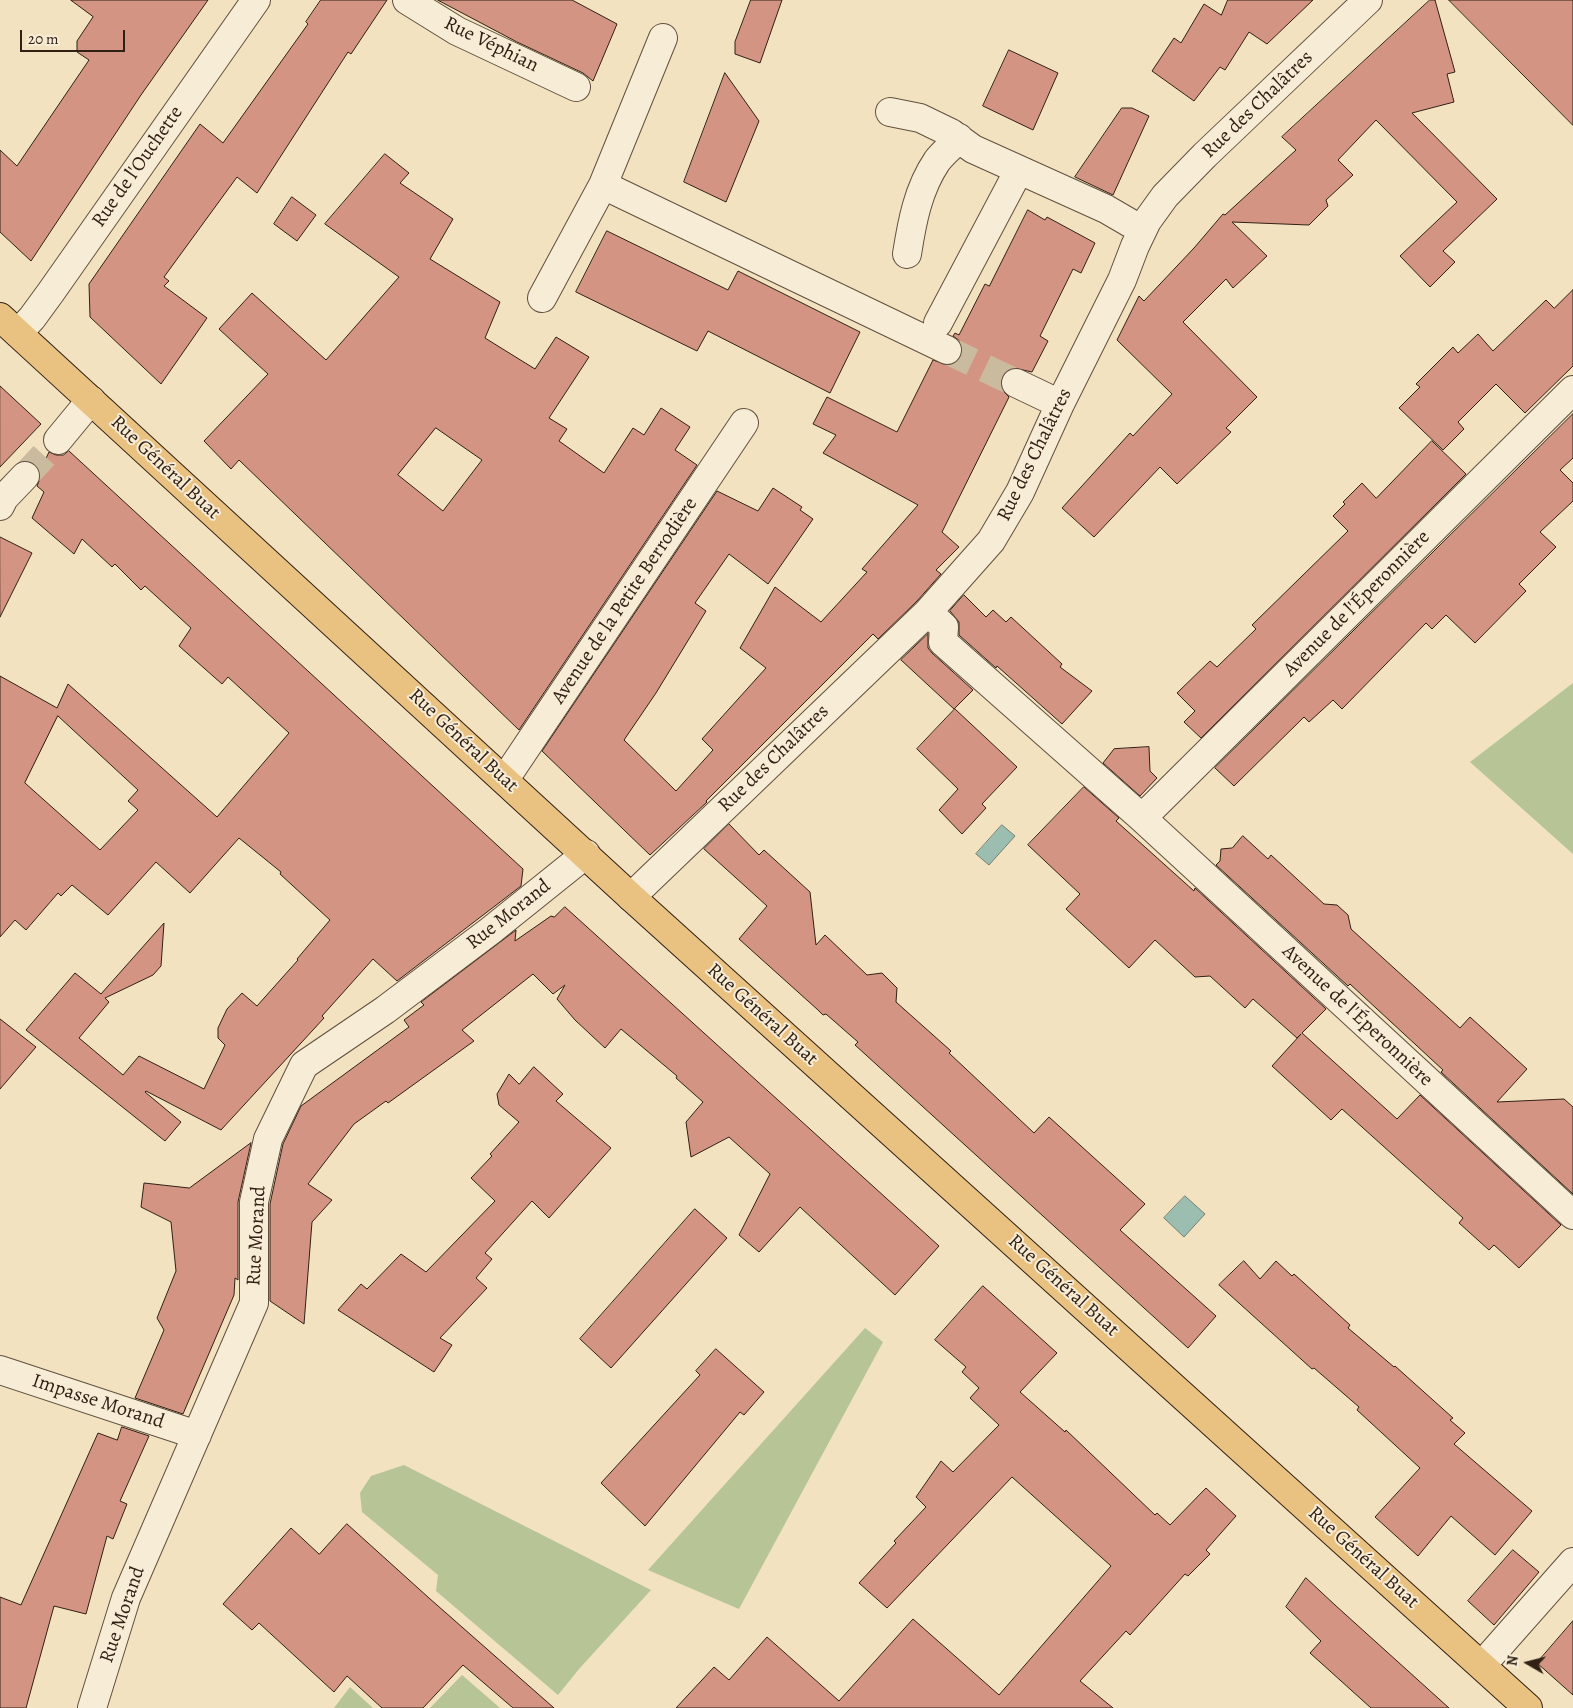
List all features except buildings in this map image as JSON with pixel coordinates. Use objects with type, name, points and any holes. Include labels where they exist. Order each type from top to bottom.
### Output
[{"type":"main road","name":"Rue Général Buat","points":[[9,325],[505,779],[631,897],[1528,1708]]},
{"type":"street","name":"Rue de l'Ouchette","points":[[9,325],[32,318],[256,0]]},
{"type":"street","name":"Rue Véphian","points":[[407,0],[457,31],[576,87]]},
{"type":"street","name":"Rue des Chalâtres","points":[[631,897],[928,612],[991,541],[1020,492],[1060,404],[1122,280],[1142,230],[1165,196],[1205,155],[1368,0]]},
{"type":"street","points":[[542,298],[603,185],[664,38]]},
{"type":"street","points":[[890,112],[920,118],[959,138],[973,149],[1106,209],[1142,230]]},
{"type":"street","points":[[906,254],[912,220],[925,184],[937,161],[959,138]]},
{"type":"street","points":[[938,323],[1019,170]]},
{"type":"street","points":[[603,185],[946,350]]},
{"type":"street","points":[[1016,382],[1060,404]]},
{"type":"street","name":"Avenue de l'Éperonnière","points":[[1142,818],[1573,390]]},
{"type":"street","points":[[58,440],[91,400]]},
{"type":"street","name":"Avenue de la Petite Berrodière","points":[[505,779],[744,423]]},
{"type":"street","points":[[0,506],[4,498],[25,476]]},
{"type":"street","name":"Avenue de l'Éperonnière","points":[[928,612],[944,628],[943,642],[1142,818],[1573,1214]]},
{"type":"street","name":"Rue Morand","points":[[92,1708],[126,1598],[254,1302],[254,1202],[268,1138],[304,1065],[385,1010],[490,931],[586,854]]},
{"type":"street","name":"Impasse Morand","points":[[0,1370],[196,1435]]},
{"type":"street","points":[[1482,1665],[1573,1562]]},
{"type":"green space","points":[[1573,683],[1573,854],[1470,762]]},
{"type":"green space","points":[[865,1328],[883,1342],[739,1609],[648,1570]]},
{"type":"green space","points":[[404,1465],[651,1590],[579,1669],[558,1695],[436,1591],[438,1575],[362,1512],[360,1493],[371,1476]]},
{"type":"green space","points":[[462,1675],[500,1708],[430,1708]]},
{"type":"green space","points":[[350,1687],[373,1708],[334,1708]]},
{"type":"shaded area","points":[[1002,825],[1015,836],[989,865],[976,854]]},
{"type":"shaded area","points":[[1185,1196],[1205,1214],[1184,1237],[1164,1218]]},
{"type":"tunnel","points":[[947,350],[1016,383]]},
{"type":"tunnel","points":[[25,476],[58,440]]}]
